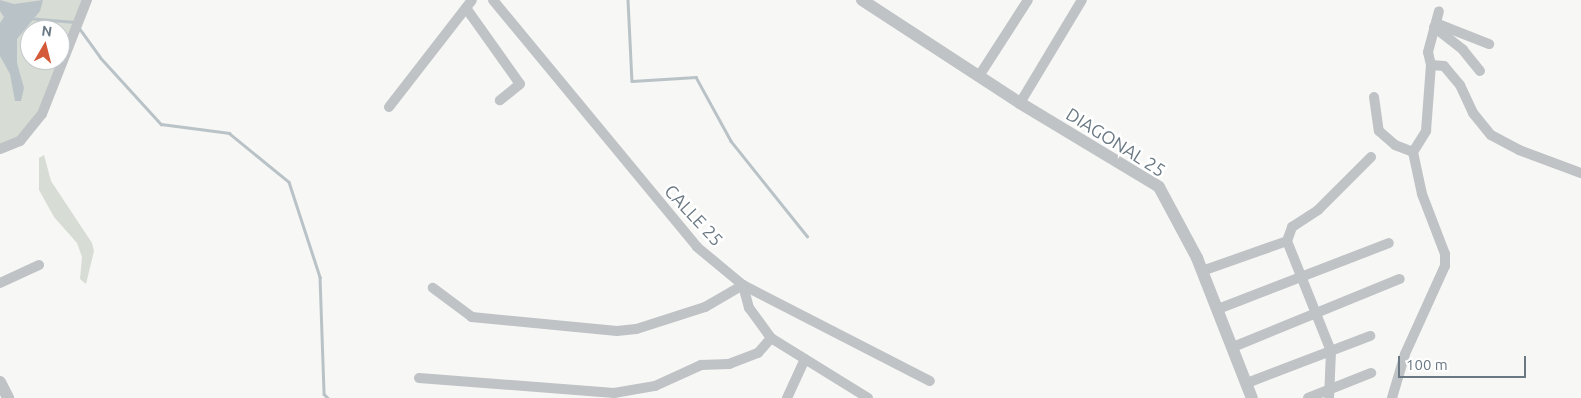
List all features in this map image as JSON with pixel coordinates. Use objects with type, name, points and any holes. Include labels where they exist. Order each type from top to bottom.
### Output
[{"type":"street","points":[[0,149],[20,141],[42,114],[87,0]]},
{"type":"street","name":"CALLE 25","points":[[493,0],[697,247],[743,285],[930,381]]},
{"type":"street","name":"DIAGONAL 25","points":[[862,0],[1020,103],[1159,187],[1202,271],[1252,398]]},
{"type":"street","points":[[979,76],[1028,0]]},
{"type":"street","points":[[1020,103],[1082,0]]},
{"type":"street","points":[[389,106],[469,4],[520,84],[500,100]]},
{"type":"street","points":[[1392,398],[1409,345],[1445,266],[1446,254],[1422,194],[1413,152],[1426,131],[1431,65],[1428,52],[1438,11]]},
{"type":"street","points":[[1435,25],[1489,44]]},
{"type":"street","points":[[1435,25],[1463,50],[1480,71]]},
{"type":"street","points":[[1431,65],[1444,66],[1460,85],[1474,113],[1491,135],[1519,150],[1581,173]]},
{"type":"street","points":[[1374,97],[1379,131],[1395,145],[1413,152]]},
{"type":"street","points":[[1329,394],[1331,351],[1287,242],[1292,227],[1318,210],[1371,157]]},
{"type":"street","points":[[1202,271],[1287,242]]},
{"type":"street","points":[[1218,309],[1302,278],[1388,243]]},
{"type":"street","points":[[0,283],[39,265]]},
{"type":"street","points":[[1233,347],[1400,278]]},
{"type":"street","points":[[433,288],[472,317],[617,331],[636,329],[706,307],[743,285],[749,308],[771,338],[868,398]]},
{"type":"street","points":[[1247,383],[1370,336]]},
{"type":"street","points":[[419,378],[614,393],[655,386],[701,365],[729,364],[758,353],[771,338]]},
{"type":"street","points":[[787,398],[805,359]]},
{"type":"street","points":[[1308,398],[1329,394],[1371,373]]},
{"type":"street","points":[[0,382],[8,398]]},
{"type":"shaded area","points":[[0,0],[87,0],[70,42],[70,20],[20,20],[20,70],[59,70],[37,124],[0,149]]},
{"type":"shaded area","points":[[0,0],[14,4],[43,0],[40,11],[33,20],[20,20],[20,35],[17,39],[17,63],[24,88],[21,101],[15,101],[10,74],[0,56],[0,23],[4,17],[0,11]]},
{"type":"shaded area","points":[[44,155],[51,181],[92,243],[94,251],[86,284],[80,279],[82,257],[77,243],[54,217],[39,190],[39,158]]},
{"type":"waterway","points":[[628,0],[632,81],[696,77],[731,141],[807,236]]},
{"type":"waterway","points":[[27,18],[75,22]]},
{"type":"waterway","points":[[80,29],[100,57],[161,124],[229,133],[289,182],[320,277],[324,394],[328,398]]}]
